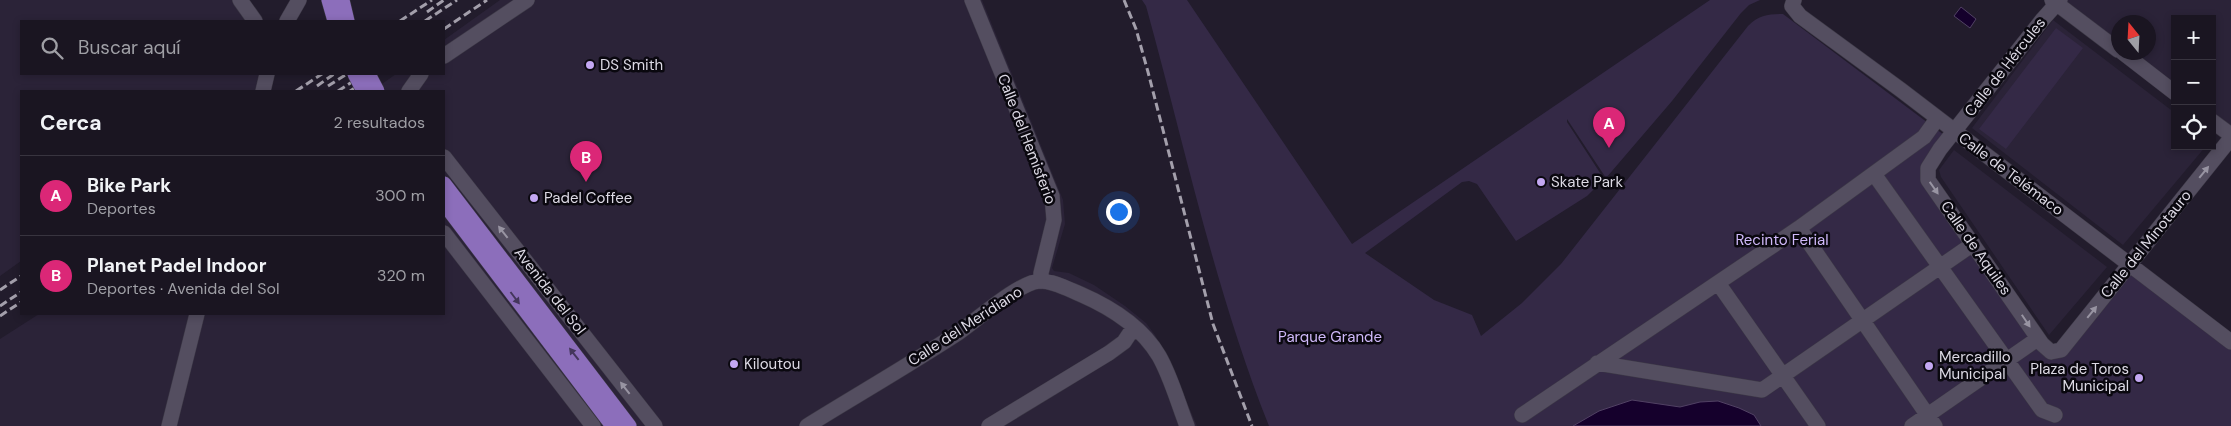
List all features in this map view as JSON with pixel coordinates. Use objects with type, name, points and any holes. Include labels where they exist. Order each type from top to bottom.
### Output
[{"type":"main road","points":[[329,0],[335,20]]},
{"type":"main road","points":[[342,0],[347,20]]},
{"type":"main road","points":[[356,75],[363,90]]},
{"type":"main road","points":[[369,75],[376,90]]},
{"type":"main road","name":"Avenida del Sol","points":[[445,185],[610,416]]},
{"type":"main road","name":"Avenida del Sol","points":[[445,204],[610,416],[629,426]]},
{"type":"street","points":[[240,0],[254,20]]},
{"type":"street","points":[[288,20],[299,0]]},
{"type":"street","points":[[445,55],[527,0]]},
{"type":"street","name":"Calle del Hemisferio","points":[[972,0],[1052,196],[1054,220],[1040,281]]},
{"type":"street","points":[[2056,1],[2111,44]]},
{"type":"street","name":"Calle de Hércules","points":[[1954,131],[2056,1]]},
{"type":"street","name":"Calle de Telémaco","points":[[1793,3],[1800,16],[1938,118],[2231,342]]},
{"type":"street","points":[[2132,60],[2171,90]]},
{"type":"street","points":[[263,90],[268,75]]},
{"type":"street","points":[[410,90],[420,75]]},
{"type":"street","points":[[1522,415],[1799,228],[1924,138],[1938,118]]},
{"type":"street","points":[[2216,124],[2231,137]]},
{"type":"street","name":"Calle de Aquiles","points":[[1954,131],[1928,168],[1928,180],[2042,344],[2051,352],[2062,350]]},
{"type":"street","name":"Calle del Minotauro","points":[[2062,350],[2231,137]]},
{"type":"street","name":"Avenida del Sol","points":[[445,158],[655,426]]},
{"type":"street","points":[[1874,174],[2042,410],[2055,415]]},
{"type":"street","points":[[1799,228],[1931,421]]},
{"type":"street","points":[[445,234],[593,426]]},
{"type":"street","points":[[1597,363],[1762,390],[1973,244]]},
{"type":"street","name":"Calle del Meridiano","points":[[807,426],[826,421],[1019,289],[1040,281],[1056,284],[1088,297],[1134,327],[1160,358],[1187,426]]},
{"type":"street","points":[[1718,283],[1818,426]]},
{"type":"street","points":[[170,426],[198,315]]},
{"type":"street","points":[[989,426],[1109,353],[1124,342],[1134,327]]},
{"type":"street","points":[[1912,426],[1931,421],[2007,360],[2033,342]]},
{"type":"shaded area","points":[[0,0],[240,0],[254,20],[20,20],[20,75],[267,75],[263,90],[20,90],[20,262],[0,276]]},
{"type":"shaded area","points":[[500,0],[982,0],[1063,200],[1065,224],[1052,268],[1054,271],[1069,273],[1094,285],[1146,323],[1169,361],[1197,426],[0,426],[0,339],[37,315],[445,315],[445,90],[373,90],[395,75],[445,75],[445,39]]},
{"type":"shaded area","points":[[2060,0],[2231,0],[2231,135],[2216,124],[2216,15],[2171,15],[2171,90],[2131,60],[2156,60],[2156,15],[2111,15],[2111,44]]},
{"type":"shaded area","points":[[1961,7],[1976,19],[1970,28],[1954,16]]},
{"type":"shaded area","points":[[2053,20],[2171,110],[2171,150],[2203,150],[2123,245],[1972,128]]},
{"type":"shaded area","points":[[1954,150],[2107,267],[2049,335],[1941,177],[1939,170]]},
{"type":"shaded area","points":[[1632,400],[1680,407],[1700,402],[1718,401],[1754,415],[1761,426],[1573,426],[1599,411]]},
{"type":"green space","name":"Recinto Ferial","points":[[1142,0],[1187,0],[1352,244],[1710,0],[1760,0],[1749,5],[1741,13],[1672,101],[1606,178],[1567,119],[1567,122],[1604,179],[1587,196],[1516,241],[1477,184],[1469,181],[1462,182],[1365,253],[1434,300],[1472,315],[1481,336],[1522,303],[1561,264],[1748,26],[1756,19],[1764,16],[1783,14],[1948,138],[1928,168],[2051,352],[2130,264],[2231,342],[2231,426],[1269,426],[1232,323],[1146,6]]},
{"type":"green space","points":[[2056,28],[2083,48],[2006,149],[1979,129]]},
{"type":"railway","points":[[402,20],[432,0]]},
{"type":"railway","points":[[427,12],[444,0]]},
{"type":"railway","points":[[427,20],[457,0]]},
{"type":"railway","points":[[445,28],[487,0]]},
{"type":"railway","points":[[1124,0],[1136,29],[1148,72],[1213,324],[1252,426]]},
{"type":"railway","points":[[298,90],[320,75]]},
{"type":"railway","points":[[317,86],[333,75]]},
{"type":"railway","points":[[328,86],[345,75]]},
{"type":"railway","points":[[352,90],[375,75]]},
{"type":"railway","points":[[340,90],[355,80]]},
{"type":"railway","points":[[0,290],[20,277]]},
{"type":"railway","points":[[0,306],[20,293]]},
{"type":"railway","points":[[0,316],[20,303]]},
{"type":"place","name":"DS Smith","points":[[590,65]]},
{"type":"place","name":"Bike Park","points":[[1609,148]]},
{"type":"place","name":"Planet Padel Indoor","points":[[586,182]]},
{"type":"place","name":"Skate Park","points":[[1541,182]]},
{"type":"place","name":"Padel Coffee","points":[[534,198]]},
{"type":"place","name":"Kiloutou","points":[[734,364]]},
{"type":"place","name":"Mercadillo Municipal","points":[[1929,366]]},
{"type":"place","name":"Plaza de Toros Municipal","points":[[2139,378]]},
{"type":"park label","name":"Parque Grande","points":[[1330,337]]}]
